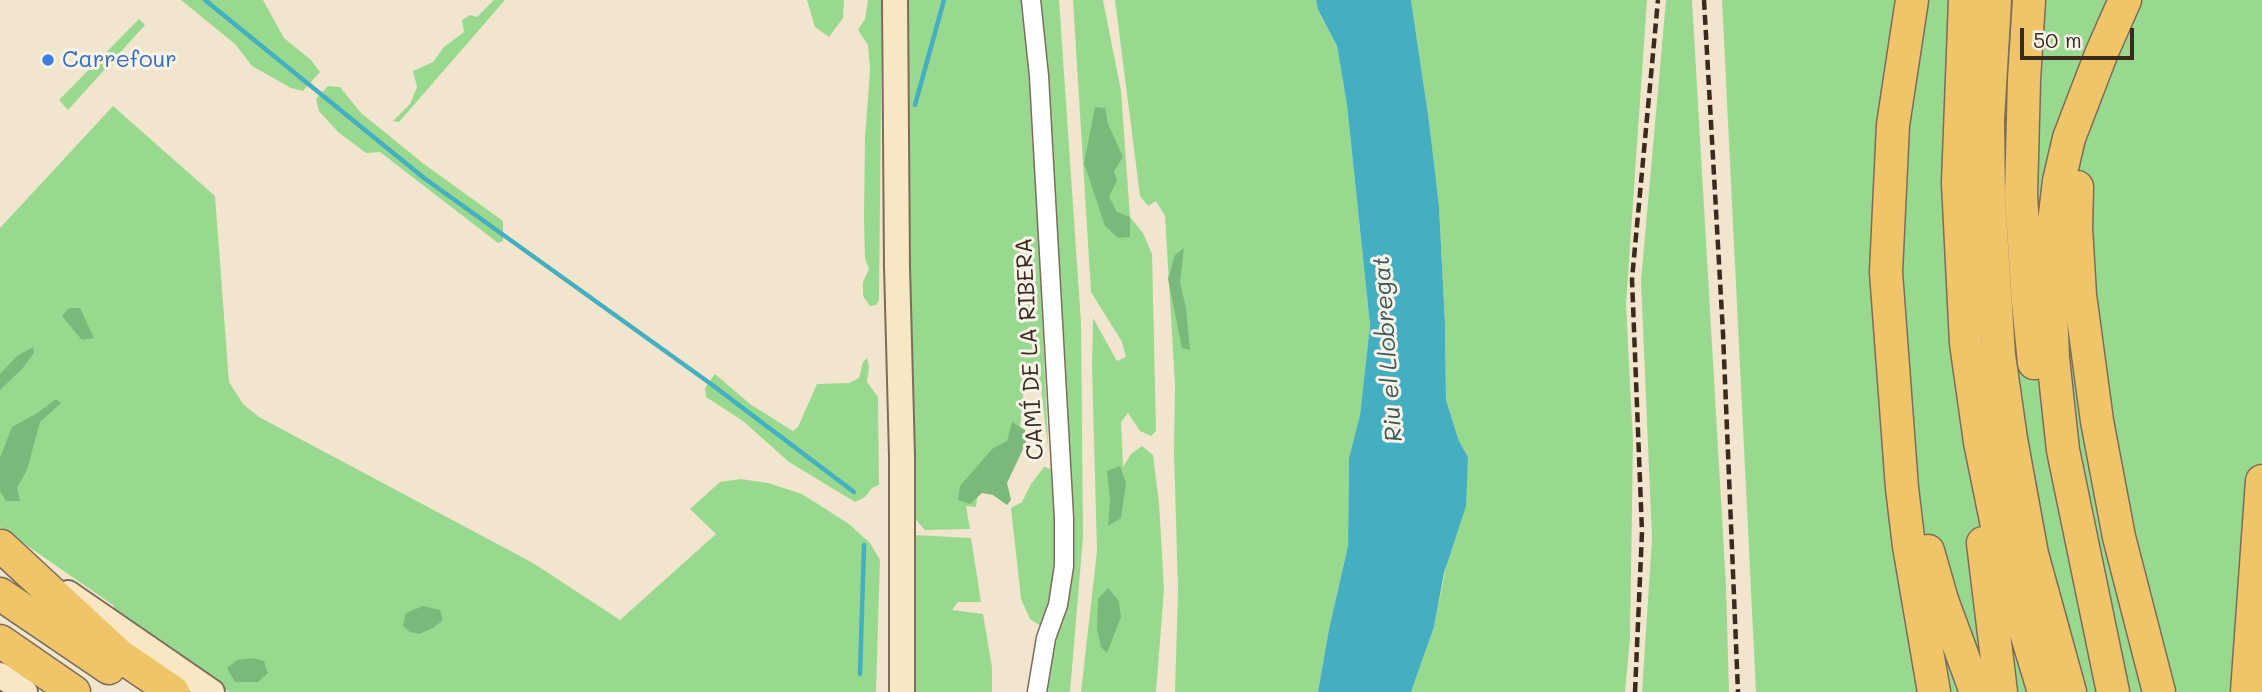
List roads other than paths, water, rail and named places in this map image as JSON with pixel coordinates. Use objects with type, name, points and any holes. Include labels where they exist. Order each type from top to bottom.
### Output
[{"type":"highway","points":[[1912,0],[1893,125],[1887,216],[1888,319],[1903,500],[1934,692]]},
{"type":"highway","points":[[1965,0],[1958,183],[1966,343],[1964,404],[2001,692]]},
{"type":"highway","points":[[1995,0],[1988,133],[1990,225],[1999,355],[2032,554],[2070,692]]},
{"type":"highway","points":[[2029,0],[2021,195],[2034,362],[2047,455],[2065,548],[2079,608],[2104,692]]},
{"type":"highway","points":[[2113,692],[2063,450],[2051,311],[2054,223],[2059,181],[2069,138],[2125,0]]},
{"type":"highway","points":[[2102,52],[2086,116],[2078,169],[2076,228],[2080,295],[2096,421],[2119,537],[2159,692]]},
{"type":"highway","points":[[1888,319],[1897,407],[1912,487],[1942,600],[1976,692]]},
{"type":"highway","points":[[1966,343],[1980,442],[2004,560],[2044,692]]},
{"type":"highway","points":[[2247,692],[2262,481]]},
{"type":"highway","points":[[0,546],[120,656],[173,692]]},
{"type":"highway","points":[[0,594],[145,692]]},
{"type":"highway","points":[[0,641],[74,692]]},
{"type":"main road","points":[[895,0],[902,456],[902,692]]},
{"type":"main road","points":[[890,692],[890,454],[897,267]]},
{"type":"main road","points":[[0,546],[212,692]]},
{"type":"main road","points":[[0,675],[25,692]]},
{"type":"street","name":"CAMÍ DE LA RIBERA","points":[[1031,0],[1040,104],[1064,566],[1058,605],[1046,638],[1037,692]]},
{"type":"water","name":"Riu el Llobregat","points":[[1316,0],[1411,0],[1429,121],[1439,206],[1446,400],[1459,441],[1468,457],[1466,506],[1444,573],[1434,627],[1411,692],[1318,692],[1348,546],[1349,458],[1360,415],[1370,325],[1347,105],[1337,46],[1318,10]]},
{"type":"waterway","points":[[205,0],[424,178],[711,384],[854,492]]},
{"type":"waterway","points":[[915,105],[944,0]]},
{"type":"waterway","points":[[860,674],[864,545]]},
{"type":"railway","points":[[1635,692],[1642,532],[1632,279],[1658,0]]},
{"type":"railway","points":[[1704,0],[1723,333],[1738,692]]},
{"type":"place","name":"Carrefour","points":[[48,60]]}]
